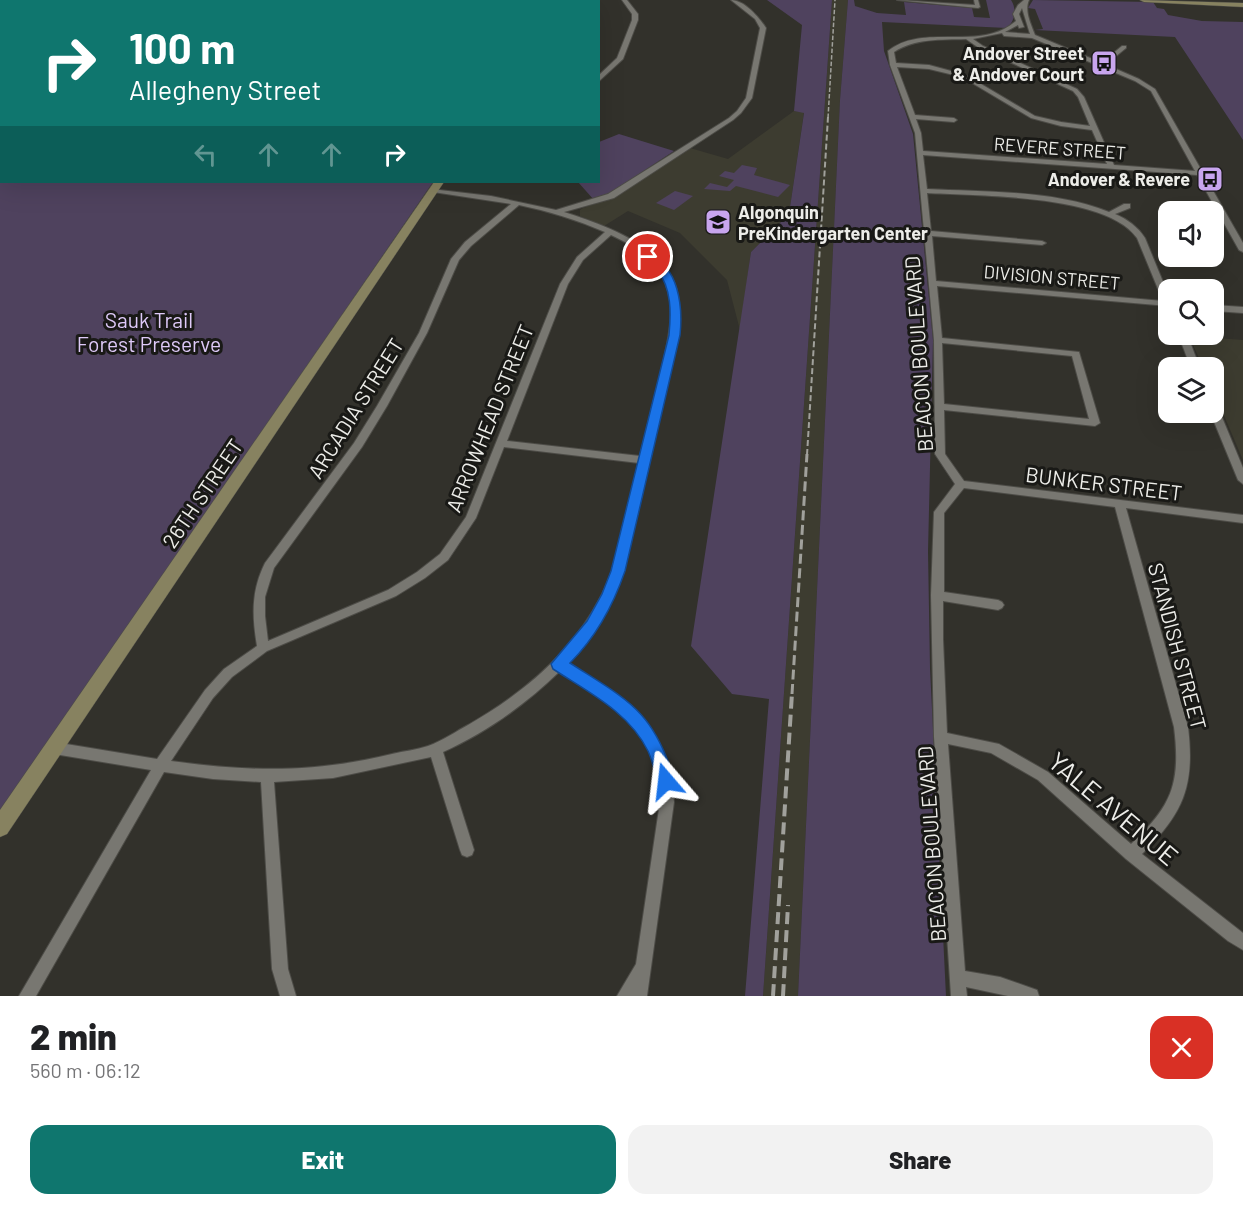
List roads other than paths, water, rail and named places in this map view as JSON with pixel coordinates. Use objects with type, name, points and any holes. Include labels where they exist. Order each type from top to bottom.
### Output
[{"type":"street","points":[[42,0],[85,0]]},
{"type":"street","points":[[600,78],[620,59],[635,20],[635,14],[624,0]]},
{"type":"street","points":[[555,212],[611,196],[730,119],[745,105],[749,98],[763,28],[757,18],[733,0]]},
{"type":"street","points":[[899,0],[978,7],[976,0]]},
{"type":"street","points":[[1144,0],[1243,5]]},
{"type":"street","points":[[1025,34],[1016,14],[1026,1]]},
{"type":"street","points":[[1026,1],[1024,9],[1033,36]]},
{"type":"street","points":[[1002,34],[1018,22]]},
{"type":"street","points":[[1095,128],[1061,124],[1033,117],[964,76],[929,67],[893,65],[891,51],[898,45],[912,42],[1025,34],[1137,80],[1153,90],[1243,250]]},
{"type":"street","points":[[966,37],[981,47],[1075,90],[1081,97],[1111,166]]},
{"type":"street","points":[[1095,62],[1113,56],[1124,47]]},
{"type":"street","name":"BEACON BOULEVARD","points":[[893,65],[918,134],[938,340],[940,454],[961,484],[939,512],[938,595],[941,737],[959,996]]},
{"type":"street","points":[[911,117],[954,120]]},
{"type":"street","name":"REVERE STREET","points":[[920,153],[1199,173]]},
{"type":"street","points":[[54,748],[160,767],[267,776],[357,769],[435,749],[497,716],[533,690],[577,646],[592,625],[610,594],[618,571],[674,335],[675,298],[662,270],[631,243],[609,232],[555,212],[436,186]]},
{"type":"street","name":"26TH STREET","points":[[0,827],[436,186]]},
{"type":"street","points":[[923,191],[1067,202],[1110,214],[1126,223],[1140,236],[1158,280]]},
{"type":"street","name":"ARCADIA STREET","points":[[263,648],[256,608],[260,585],[269,566],[358,445],[382,406],[423,333],[455,259],[468,244],[516,203]]},
{"type":"street","points":[[1110,214],[1127,206]]},
{"type":"street","name":"ARROWHEAD STREET","points":[[27,996],[160,767],[209,694],[228,673],[263,648],[392,592],[421,575],[444,557],[471,518],[564,284],[580,259],[609,232]]},
{"type":"street","points":[[928,233],[1042,243]]},
{"type":"street","name":"DIVISION STREET","points":[[933,283],[1158,303]]},
{"type":"street","points":[[1224,309],[1243,310]]},
{"type":"street","points":[[938,340],[1076,354],[1095,423],[938,406]]},
{"type":"street","points":[[1219,423],[1243,480]]},
{"type":"street","points":[[500,444],[643,460]]},
{"type":"street","name":"BUNKER STREET","points":[[961,484],[1243,519]]},
{"type":"street","name":"STANDISH STREET","points":[[1120,505],[1182,727],[1185,762],[1178,796],[1158,829],[1131,854]]},
{"type":"street","points":[[938,595],[998,605]]},
{"type":"street","points":[[559,664],[621,705],[642,726],[657,750],[666,781],[667,802],[639,996]]},
{"type":"street","name":"YALE AVENUE","points":[[941,737],[994,748],[1043,776],[1131,854],[1243,942]]},
{"type":"street","points":[[435,749],[468,850]]},
{"type":"street","points":[[267,776],[280,969],[288,996]]},
{"type":"street","points":[[625,996],[643,964]]},
{"type":"street","points":[[958,978],[1000,985],[1031,996]]},
{"type":"railway","points":[[828,118],[835,0]]},
{"type":"railway","points":[[807,455],[828,117]]},
{"type":"railway","points":[[792,694],[807,454]]},
{"type":"railway","points":[[773,996],[792,693]]},
{"type":"railway","points":[[783,996],[788,905]]},
{"type":"place","name":"Andover Street & Andover Court","points":[[1104,63]]},
{"type":"place","name":"Andover & Revere","points":[[1210,179]]},
{"type":"place","name":"Algonquin PreKindergarten Center","points":[[718,222]]},
{"type":"park label","name":"Sauk Trail Forest Preserve","points":[[149,331]]}]
